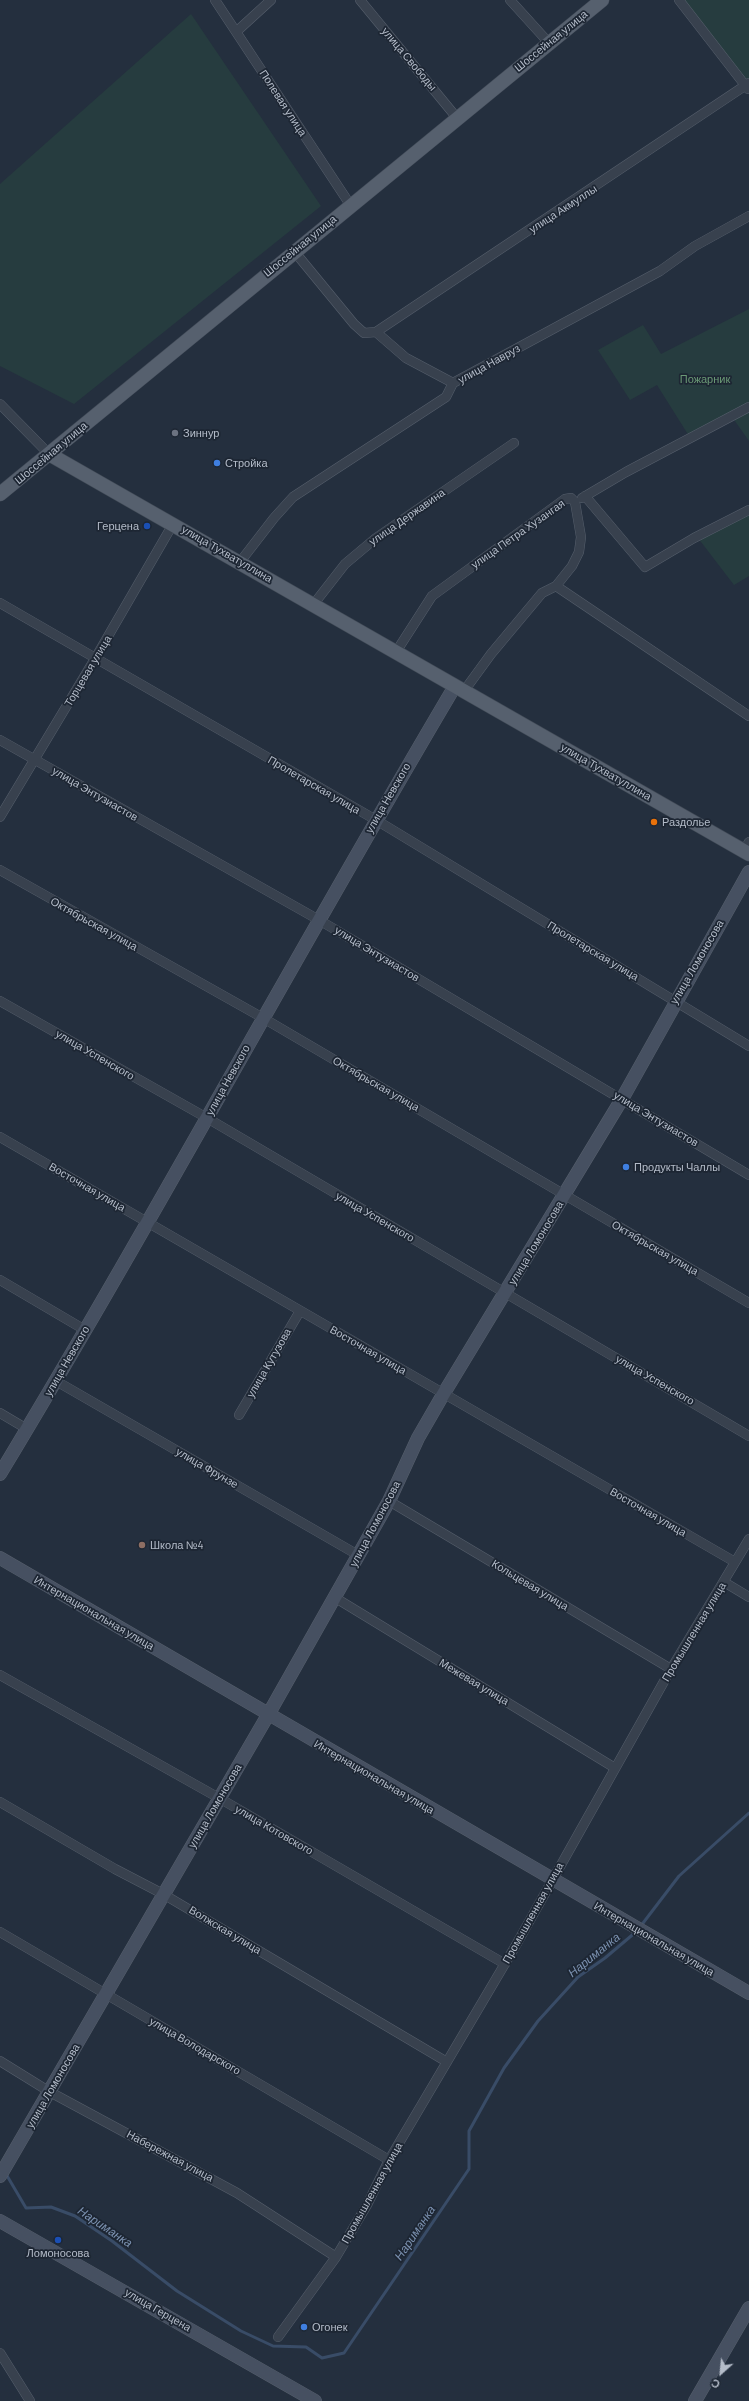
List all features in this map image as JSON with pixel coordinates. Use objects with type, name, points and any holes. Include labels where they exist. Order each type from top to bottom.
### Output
[{"type":"main road","name":"Шоссейная улица","points":[[0,494],[294,251],[602,0]]},
{"type":"main road","name":"улица Тухватуллина","points":[[49,454],[459,688],[747,849]]},
{"type":"street","name":"Полевая улица","points":[[215,0],[351,206]]},
{"type":"street","points":[[236,32],[271,0]]},
{"type":"street","name":"улица Свободы","points":[[360,0],[457,118]]},
{"type":"street","points":[[510,0],[549,43]]},
{"type":"street","points":[[679,0],[748,86]]},
{"type":"street","name":"улица Акмуллы","points":[[376,332],[748,86]]},
{"type":"street","name":"улица Навруз","points":[[240,562],[274,518],[293,497],[446,397],[453,383],[660,271],[695,246],[749,216]]},
{"type":"street","points":[[294,251],[354,324],[364,333],[376,332],[406,358],[453,383]]},
{"type":"street","name":"улица Тухватуллина","points":[[0,404],[49,454]]},
{"type":"street","name":"улица Петра Хузангая","points":[[396,652],[432,596],[565,500],[570,498],[575,502],[626,472],[749,407]]},
{"type":"street","name":"улица Державина","points":[[313,605],[345,564],[376,538],[514,443]]},
{"type":"street","points":[[586,496],[645,566],[694,538],[749,510]]},
{"type":"street","points":[[459,688],[491,654],[542,594],[556,586],[572,566],[579,552],[581,537],[575,502]]},
{"type":"street","name":"Торцевая улица","points":[[0,817],[174,524]]},
{"type":"street","points":[[556,586],[749,716]]},
{"type":"street","name":"Пролетарская улица","points":[[0,603],[96,657],[376,820],[749,1046]]},
{"type":"street","name":"улица Невского","points":[[0,1474],[56,1382],[148,1222],[376,820],[459,688]]},
{"type":"street","name":"улица Энтузиастов","points":[[0,740],[319,920],[749,1175]]},
{"type":"street","name":"Октябрьская улица","points":[[0,870],[263,1018],[749,1303]]},
{"type":"street","name":"улица Ломоносова","points":[[0,2176],[268,1715],[389,1501],[418,1438],[622,1099],[675,1000],[749,872]]},
{"type":"street","name":"улица Успенского","points":[[0,1001],[207,1118],[749,1436]]},
{"type":"street","name":"Восточная улица","points":[[0,1137],[736,1562]]},
{"type":"street","points":[[0,1280],[85,1330]]},
{"type":"street","name":"улица Кутузова","points":[[239,1415],[300,1311]]},
{"type":"street","name":"улица Фрунзе","points":[[56,1382],[358,1555]]},
{"type":"street","points":[[0,1413],[27,1429]]},
{"type":"street","name":"Кольцевая улица","points":[[389,1501],[671,1669]]},
{"type":"street","name":"Промышленная улица","points":[[278,2337],[336,2257],[367,2205],[389,2160],[505,1964],[671,1669],[749,1539]]},
{"type":"street","name":"Интернациональная улица","points":[[0,1558],[552,1880],[749,1993]]},
{"type":"street","points":[[724,1582],[749,1597]]},
{"type":"street","name":"Межевая улица","points":[[334,1597],[615,1768]]},
{"type":"street","name":"улица Котовского","points":[[0,1675],[219,1798],[505,1964]]},
{"type":"street","name":"Волжская улица","points":[[0,1802],[115,1870],[163,1894],[447,2062]]},
{"type":"street","name":"улица Володарского","points":[[0,1932],[389,2160]]},
{"type":"street","name":"Набережная улица","points":[[0,2061],[50,2092],[237,2193],[336,2257]]},
{"type":"street","name":"улица Герцена","points":[[0,2221],[315,2401]]},
{"type":"street","points":[[695,2401],[749,2308]]},
{"type":"street","points":[[0,2353],[30,2401]]},
{"type":"green space","points":[[676,0],[749,0],[749,94]]},
{"type":"green space","points":[[191,14],[321,206],[74,404],[0,366],[0,184]]},
{"type":"green space","name":"Пожарник","points":[[749,309],[749,441],[730,414],[689,436],[657,385],[630,400],[598,350],[643,325],[661,354]]},
{"type":"green space","points":[[749,511],[749,576],[734,585],[698,538]]},
{"type":"waterway","name":"Нариманка","points":[[640,1927],[679,1876],[749,1813]]},
{"type":"waterway","name":"Нариманка","points":[[6,2174],[26,2208],[51,2207],[75,2216],[112,2241],[177,2291],[241,2331],[273,2346],[306,2347],[322,2358],[344,2353],[469,2169],[469,2131],[504,2068],[538,2021],[578,1977],[605,1958],[637,1931]]},
{"type":"place","name":"Зиннур","points":[[175,433]]},
{"type":"place","name":"Стройка","points":[[217,463]]},
{"type":"place","name":"Герцена","points":[[147,526]]},
{"type":"place","name":"Раздолье","points":[[654,822]]},
{"type":"place","name":"Продукты Чаллы","points":[[626,1167]]},
{"type":"place","name":"Школа №4","points":[[142,1545]]},
{"type":"place","name":"Ломоносова","points":[[58,2240]]},
{"type":"place","name":"Огонек","points":[[304,2327]]}]
